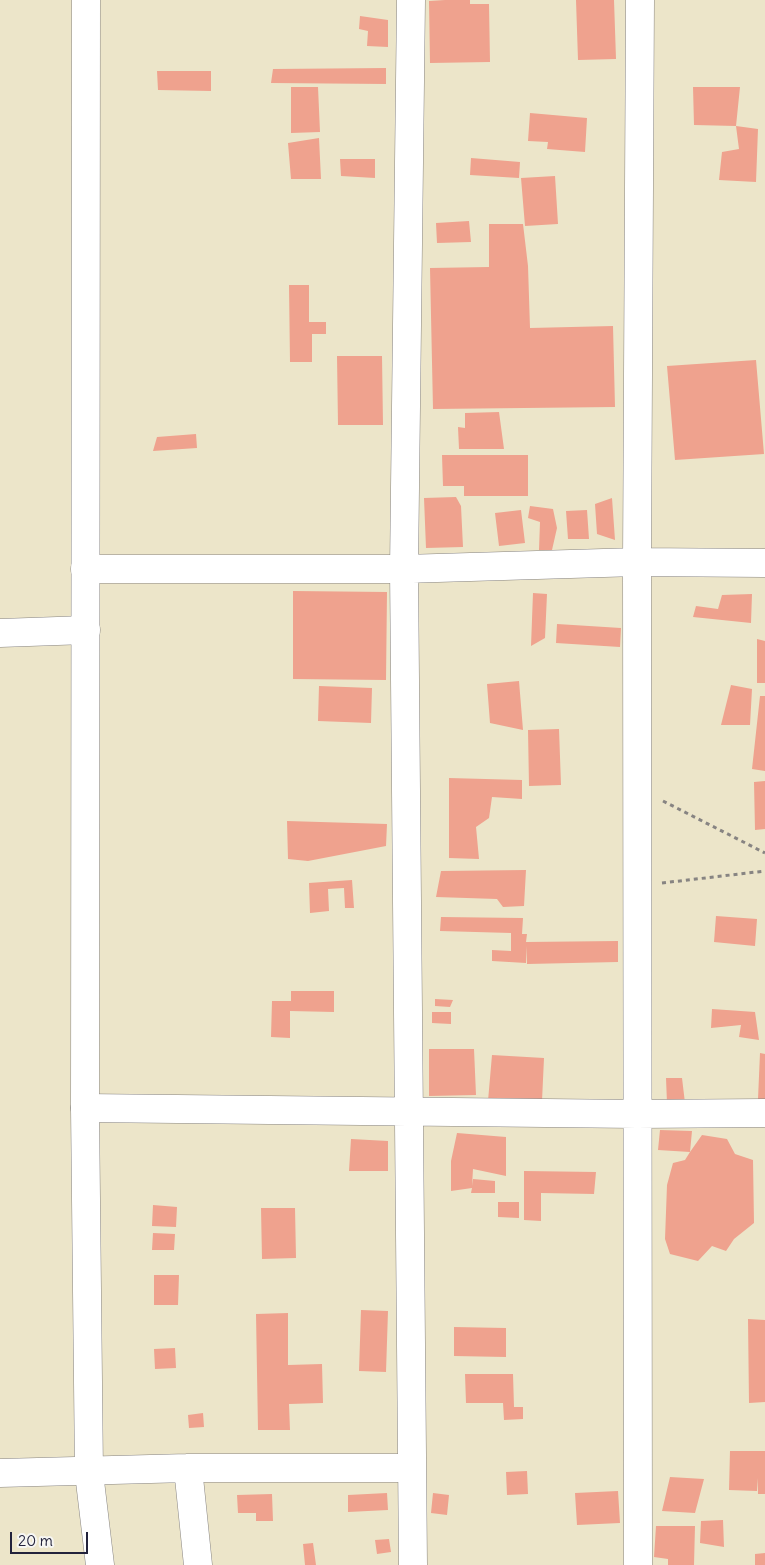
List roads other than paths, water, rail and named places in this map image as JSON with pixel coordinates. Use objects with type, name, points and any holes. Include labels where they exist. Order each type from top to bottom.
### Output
[{"type":"street","points":[[86,0],[85,1108],[89,1472],[100,1565]]},
{"type":"street","points":[[411,0],[404,569],[413,1565]]},
{"type":"street","points":[[638,1565],[637,562],[640,0]]},
{"type":"street","points":[[86,569],[404,569],[637,562],[765,563]]},
{"type":"street","points":[[0,633],[86,630]]},
{"type":"street","points":[[85,1108],[637,1114],[765,1113]]},
{"type":"street","points":[[0,1474],[188,1468],[412,1468]]},
{"type":"street","points":[[188,1468],[198,1565]]}]
